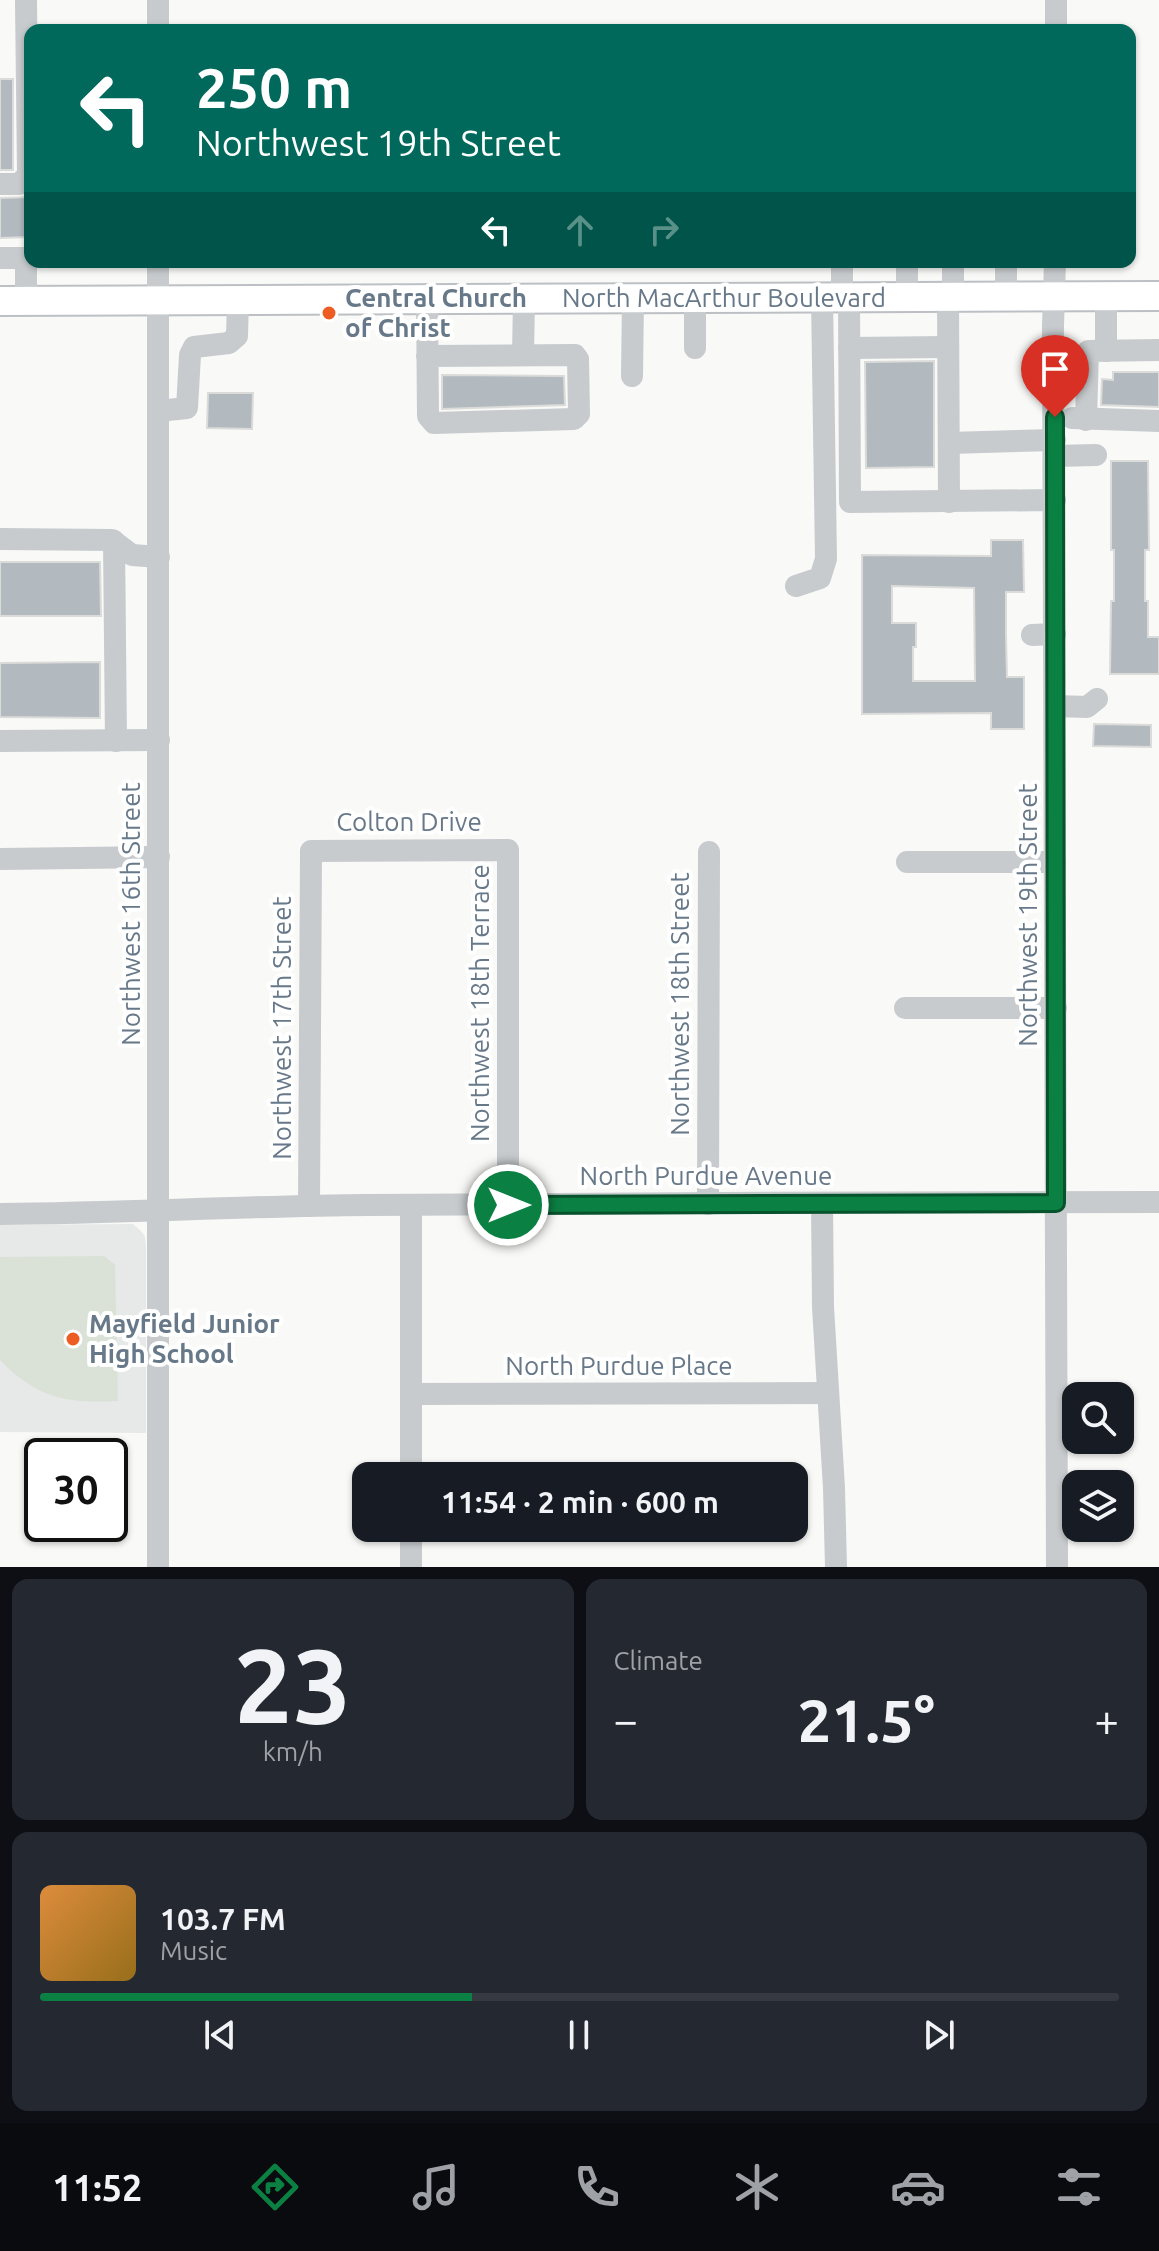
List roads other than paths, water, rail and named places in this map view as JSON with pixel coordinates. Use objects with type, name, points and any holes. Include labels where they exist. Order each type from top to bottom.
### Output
[{"type":"main road","name":"North MacArthur Boulevard","points":[[13,301],[1159,296]]},
{"type":"street","points":[[26,0],[26,24]]},
{"type":"street","points":[[158,0],[158,24]]},
{"type":"street","points":[[1056,0],[1056,24]]},
{"type":"street","points":[[0,184],[19,184],[24,179]]},
{"type":"street","points":[[0,258],[24,258]]},
{"type":"street","points":[[13,301],[25,268]]},
{"type":"street","name":"Northwest 16th Street","points":[[158,268],[158,1567]]},
{"type":"street","points":[[796,586],[820,578],[826,559],[841,268]]},
{"type":"street","points":[[907,268],[907,297]]},
{"type":"street","points":[[949,502],[948,347],[953,268]]},
{"type":"street","points":[[1006,268],[1006,297]]},
{"type":"street","name":"Northwest 19th Street","points":[[1055,268],[1055,500],[1044,635],[1055,706],[1057,1567]]},
{"type":"street","points":[[1106,296],[1106,351]]},
{"type":"street","points":[[632,376],[633,298]]},
{"type":"street","points":[[695,298],[695,348]]},
{"type":"street","points":[[838,298],[849,348],[850,502],[1055,500]]},
{"type":"street","points":[[427,299],[427,356],[428,416],[434,423],[574,419],[579,414],[578,359],[575,355],[427,356]]},
{"type":"street","points":[[523,355],[524,299]]},
{"type":"street","points":[[158,411],[187,408],[190,355],[194,347],[229,343],[237,336],[238,300]]},
{"type":"street","points":[[849,348],[948,347]]},
{"type":"street","points":[[1086,420],[1088,351],[1159,350]]},
{"type":"street","points":[[158,362],[189,363]]},
{"type":"street","points":[[949,443],[1055,437],[1086,420],[1159,421]]},
{"type":"street","points":[[1055,437],[1096,455]]},
{"type":"street","points":[[0,539],[114,541],[132,555],[159,557]]},
{"type":"street","points":[[114,541],[116,741]]},
{"type":"street","points":[[1055,706],[1087,707],[1097,699]]},
{"type":"street","points":[[0,741],[159,740]]},
{"type":"street","name":"Colton Drive","points":[[311,851],[508,850]]},
{"type":"street","name":"Northwest 18th Terrace","points":[[508,850],[508,1205]]},
{"type":"street","name":"Northwest 17th Street","points":[[309,1206],[311,851]]},
{"type":"street","name":"Northwest 18th Street","points":[[708,1204],[709,852]]},
{"type":"street","points":[[0,859],[159,857]]},
{"type":"street","points":[[907,862],[1055,862]]},
{"type":"street","points":[[905,1008],[1056,1008]]},
{"type":"street","name":"North Purdue Avenue","points":[[0,1214],[309,1206],[1159,1202]]},
{"type":"street","points":[[822,1203],[823,1307],[836,1567]]},
{"type":"street","points":[[411,1205],[411,1462]]},
{"type":"street","name":"North Purdue Place","points":[[411,1394],[828,1393]]},
{"type":"street","points":[[411,1542],[411,1567]]},
{"type":"place","name":"Central Church of Christ","points":[[329,313]]},
{"type":"place","name":"Mayfield Junior High School","points":[[73,1339]]}]
